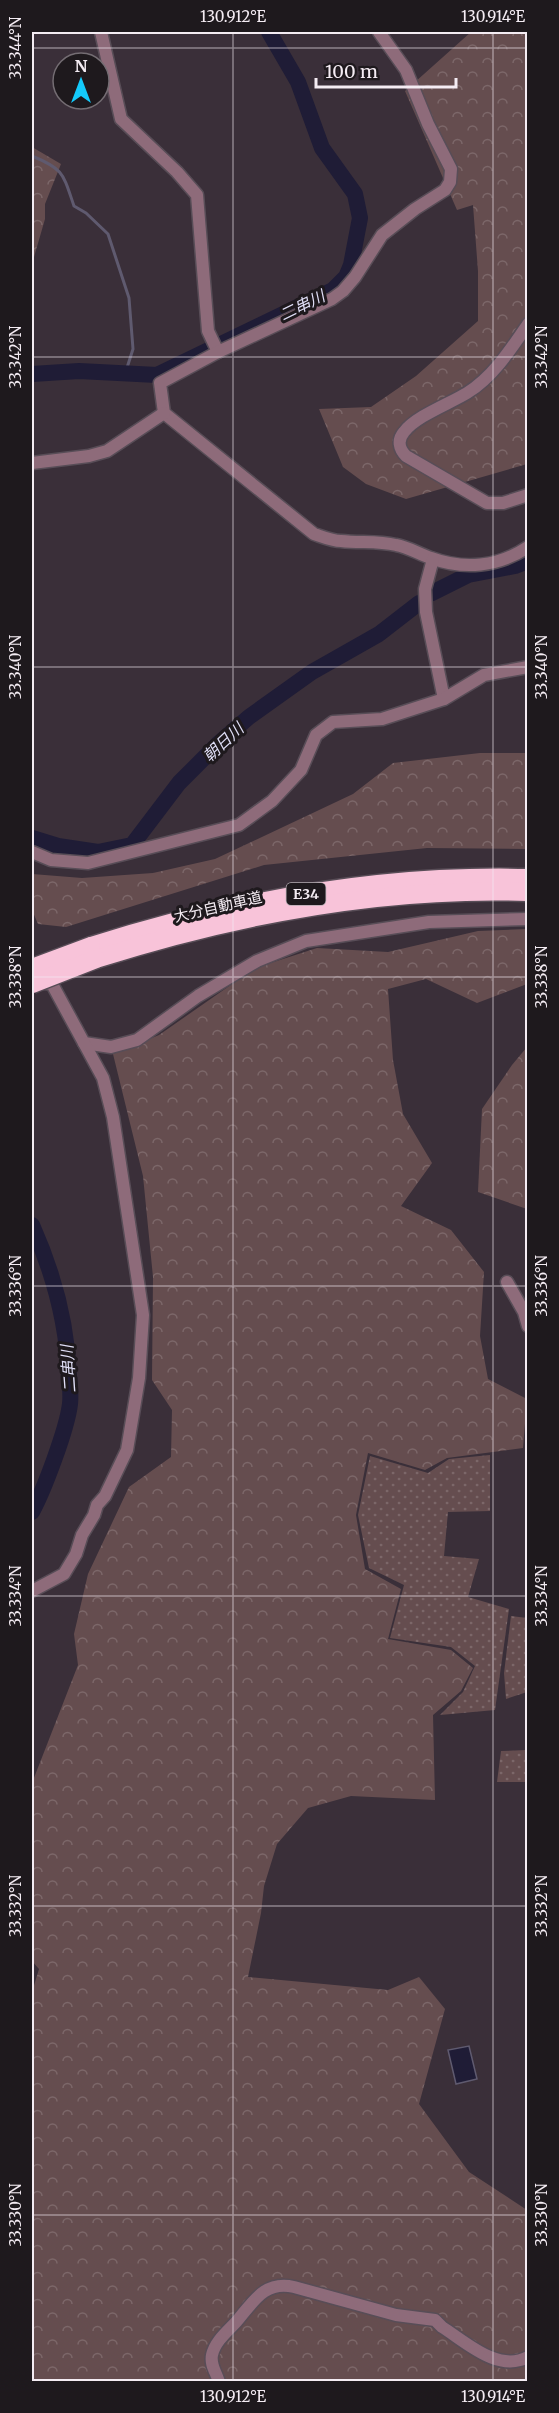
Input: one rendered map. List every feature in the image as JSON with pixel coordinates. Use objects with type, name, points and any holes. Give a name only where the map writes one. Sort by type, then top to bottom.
[{"type":"highway","name":"大分自動車道","points":[[32,984],[146,928],[216,910],[289,896],[358,887],[450,879],[528,878]]},
{"type":"highway","name":"大分自動車道","points":[[32,968],[219,924],[291,910],[360,900],[453,893],[528,892]]},
{"type":"street","points":[[101,32],[123,123],[177,172],[197,195],[208,331],[218,352]]},
{"type":"street","points":[[379,32],[406,70],[428,124],[451,170],[450,182],[446,190],[415,209],[382,234],[355,277],[338,295],[160,382],[164,413],[314,534],[339,541],[398,545],[433,559],[457,565],[483,565],[505,561],[528,547]]},
{"type":"street","points":[[528,324],[504,357],[482,381],[469,392],[407,428],[400,437],[399,446],[406,456],[487,502],[503,503],[528,495]]},
{"type":"street","points":[[32,463],[89,456],[107,451],[164,413]]},
{"type":"street","points":[[433,559],[425,589],[426,612],[444,699]]},
{"type":"street","points":[[32,852],[51,860],[88,863],[238,825],[272,801],[301,770],[316,735],[333,722],[382,719],[444,699],[484,675],[528,667]]},
{"type":"street","points":[[84,1043],[111,1047],[137,1040],[198,996],[256,961],[306,941],[429,922],[528,919]]},
{"type":"street","points":[[32,961],[46,983],[52,984],[103,1078],[113,1117],[143,1315],[139,1378],[127,1450],[105,1496],[97,1504],[94,1515],[82,1535],[76,1554],[64,1574],[32,1591]]},
{"type":"street","points":[[507,1282],[524,1312],[528,1326]]},
{"type":"street","points":[[219,2382],[212,2365],[212,2353],[217,2342],[255,2297],[278,2285],[294,2287],[396,2315],[435,2320],[442,2327],[496,2360],[507,2363],[519,2362],[528,2357]]},
{"type":"green space","points":[[471,32],[527,32],[527,464],[406,499],[366,484],[343,467],[319,409],[371,407],[416,376],[478,321],[478,271],[473,205],[457,210],[405,91]]},
{"type":"green space","points":[[32,147],[61,164],[45,204],[45,219],[32,264]]},
{"type":"green space","points":[[480,753],[527,753],[527,849],[427,848],[264,865],[66,927],[38,924],[32,910],[32,874],[82,878],[153,873],[215,859],[353,794],[393,763]]},
{"type":"green space","points":[[527,929],[527,984],[477,1003],[426,979],[388,989],[393,1060],[403,1114],[432,1163],[401,1206],[451,1230],[484,1272],[480,1336],[488,1379],[527,1399],[523,1448],[447,1458],[425,1470],[368,1453],[356,1515],[365,1569],[401,1589],[388,1639],[451,1650],[473,1668],[461,1691],[433,1715],[435,1800],[351,1796],[308,1808],[277,1844],[264,1886],[248,1977],[388,1990],[419,1977],[445,2009],[419,2104],[469,2172],[527,2210],[527,2381],[32,2381],[32,1992],[39,1969],[32,1961],[32,1783],[78,1665],[74,1634],[88,1574],[129,1487],[171,1457],[172,1410],[152,1380],[153,1277],[143,1176],[113,1054],[159,1035],[255,968],[317,948],[388,952],[478,931]]},
{"type":"green space","points":[[527,1047],[527,1209],[478,1192],[482,1109]]},
{"type":"green space","points":[[490,1455],[490,1511],[448,1512],[444,1556],[479,1559],[468,1597],[509,1609],[495,1710],[440,1715],[463,1692],[475,1666],[451,1647],[390,1638],[404,1585],[369,1568],[358,1515],[370,1456],[428,1473],[449,1459]]},
{"type":"green space","points":[[511,1616],[527,1618],[527,1692],[506,1699],[504,1673]]},
{"type":"green space","points":[[527,1750],[527,1782],[497,1782],[501,1751]]},
{"type":"shaded area","points":[[469,2046],[477,2079],[456,2084],[448,2050]]},
{"type":"waterway","name":"二串川","points":[[32,374],[79,371],[157,375],[333,290],[346,277],[351,265],[360,218],[355,194],[322,148],[298,82],[269,32]]},
{"type":"waterway","points":[[32,156],[51,165],[61,174],[74,206],[86,213],[108,234],[129,298],[133,349],[125,374]]},
{"type":"waterway","name":"朝日川","points":[[432,593],[468,575],[515,566],[528,561]]},
{"type":"waterway","name":"朝日川","points":[[32,838],[58,846],[98,852],[132,845],[179,783],[249,717],[312,672],[379,634],[419,603]]},
{"type":"waterway","name":"二串川","points":[[32,1225],[53,1280],[62,1317],[68,1356],[70,1397],[68,1415],[60,1443],[49,1475],[32,1512]]}]
